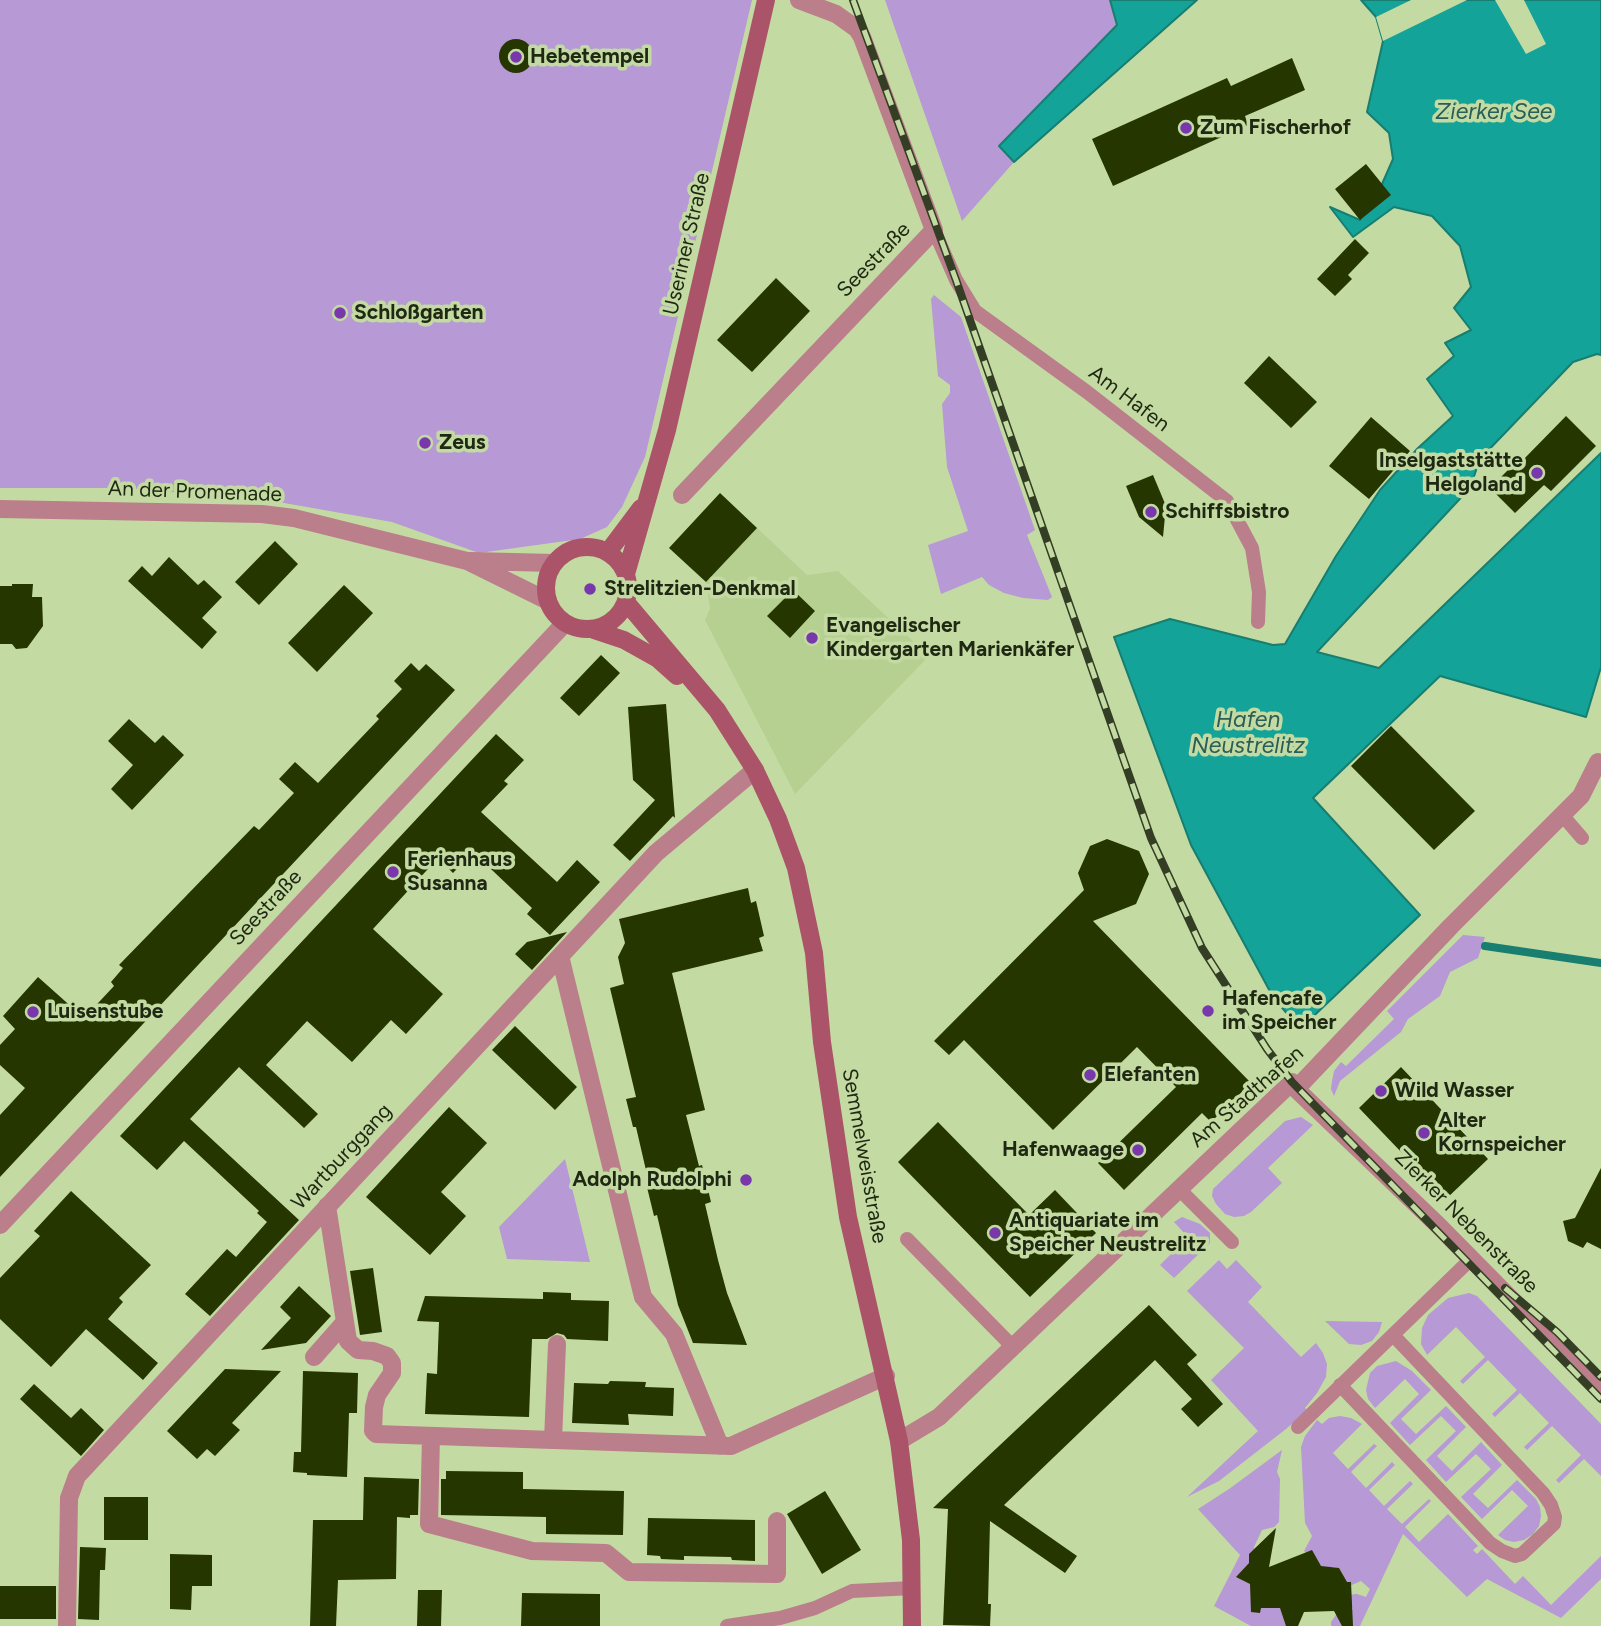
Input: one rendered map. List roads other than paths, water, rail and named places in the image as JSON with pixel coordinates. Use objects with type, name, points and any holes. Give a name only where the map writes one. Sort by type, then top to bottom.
[{"type":"main road","name":"Useriner Straße","points":[[626,574],[667,430],[766,0]]},
{"type":"main road","name":"Useriner Straße","points":[[608,552],[649,497]]},
{"type":"main road","points":[[592,547],[608,552],[619,562],[626,574],[629,588],[626,602],[613,620],[594,629],[579,629],[565,623],[554,614],[548,601],[546,581],[554,563],[571,550],[592,547]]},
{"type":"main road","name":"Semmelweisstraße","points":[[626,602],[717,710],[755,770],[778,819],[796,868],[814,953],[822,1042],[848,1217],[899,1441],[911,1540],[912,1626]]},
{"type":"main road","name":"Semmelweisstraße","points":[[594,629],[624,640],[658,659],[717,710]]},
{"type":"street","name":"Seestraße","points":[[682,495],[934,230],[862,37],[857,29],[836,14],[799,0]]},
{"type":"street","name":"An der Promenade","points":[[0,509],[262,514],[294,519],[467,561],[554,563]]},
{"type":"street","name":"An der Promenade","points":[[467,561],[548,601]]},
{"type":"street","name":"Seestraße","points":[[0,1225],[565,623]]},
{"type":"street","name":"Am Stadthafen","points":[[899,1441],[939,1417],[1292,1082],[1296,1088],[1451,926],[1563,816],[1581,796],[1598,762]]},
{"type":"street","name":"Wartburggang","points":[[67,1626],[69,1498],[77,1476],[656,853],[755,770]]},
{"type":"street","points":[[560,956],[643,1297],[674,1334],[720,1446]]},
{"type":"street","name":"Zierker Nebenstraße","points":[[1296,1088],[1601,1391]]},
{"type":"street","points":[[327,1206],[348,1341],[358,1350],[387,1356],[393,1363],[392,1373],[377,1395],[374,1433],[731,1446],[886,1376]]},
{"type":"street","points":[[314,1357],[344,1323]]},
{"type":"street","points":[[553,1440],[557,1344]]},
{"type":"street","points":[[431,1436],[429,1524],[532,1551],[606,1553],[629,1572],[777,1574],[777,1521]]},
{"type":"lane","name":"Am Hafen","points":[[934,230],[956,280],[975,311],[1087,392],[1227,501],[1252,548],[1259,592],[1258,622]]},
{"type":"lane","points":[[1563,816],[1582,838]]},
{"type":"lane","points":[[1180,1189],[1232,1242]]},
{"type":"lane","points":[[907,1239],[1013,1347]]},
{"type":"lane","points":[[1298,1427],[1471,1259]]},
{"type":"lane","points":[[1340,1385],[1490,1543],[1515,1556],[1522,1554],[1546,1532],[1554,1524],[1555,1517],[1543,1493],[1393,1335]]},
{"type":"lane","points":[[727,1626],[780,1618],[815,1608],[852,1591],[913,1588]]},
{"type":"water","points":[[1110,0],[1197,0],[1014,162],[999,146],[1117,25]]},
{"type":"water","points":[[1361,0],[1601,0],[1601,355],[1573,362],[1480,459],[1470,488],[1317,652],[1379,668],[1601,453],[1601,667],[1586,717],[1440,676],[1313,798],[1420,915],[1300,1029],[1273,997],[1191,845],[1114,637],[1170,619],[1273,645],[1285,644],[1336,556],[1380,490],[1418,448],[1453,416],[1427,379],[1454,356],[1445,343],[1471,330],[1454,308],[1471,287],[1460,246],[1432,216],[1394,207],[1353,237],[1330,207],[1360,220],[1382,184],[1393,159],[1389,133],[1367,112],[1383,41],[1376,17]]},
{"type":"waterway","points":[[1485,946],[1601,963]]},
{"type":"railway","points":[[853,0],[956,280],[1151,838],[1202,948],[1267,1049],[1292,1082],[1601,1399]]},
{"type":"railway","points":[[1505,1288],[1557,1332],[1601,1377]]},
{"type":"place","name":"Hebetempel","points":[[516,57]]},
{"type":"place","name":"Zum Fischerhof","points":[[1186,128]]},
{"type":"place","name":"Schloßgarten","points":[[340,313]]},
{"type":"place","name":"Zeus","points":[[425,443]]},
{"type":"place","name":"Inselgaststätte Helgoland","points":[[1537,473]]},
{"type":"place","name":"Schiffsbistro","points":[[1151,512]]},
{"type":"place","name":"Strelitzien-Denkmal","points":[[590,589]]},
{"type":"place","name":"Evangelischer Kindergarten Marienkäfer","points":[[812,638]]},
{"type":"place","name":"Ferienhaus Susanna","points":[[393,872]]},
{"type":"place","name":"Hafencafe im Speicher","points":[[1208,1011]]},
{"type":"place","name":"Luisenstube","points":[[33,1012]]},
{"type":"place","name":"Elefanten","points":[[1090,1075]]},
{"type":"place","name":"Wild Wasser","points":[[1381,1091]]},
{"type":"place","name":"Alter Kornspeicher","points":[[1424,1133]]},
{"type":"place","name":"Hafenwaage","points":[[1138,1150]]},
{"type":"place","name":"Adolph Rudolphi","points":[[746,1180]]},
{"type":"place","name":"Antiquariate im Speicher Neustrelitz","points":[[995,1233]]},
{"type":"water label","name":"Zierker See","points":[[1494,112]]},
{"type":"water label","name":"Hafen Neustrelitz","points":[[1248,733]]}]
